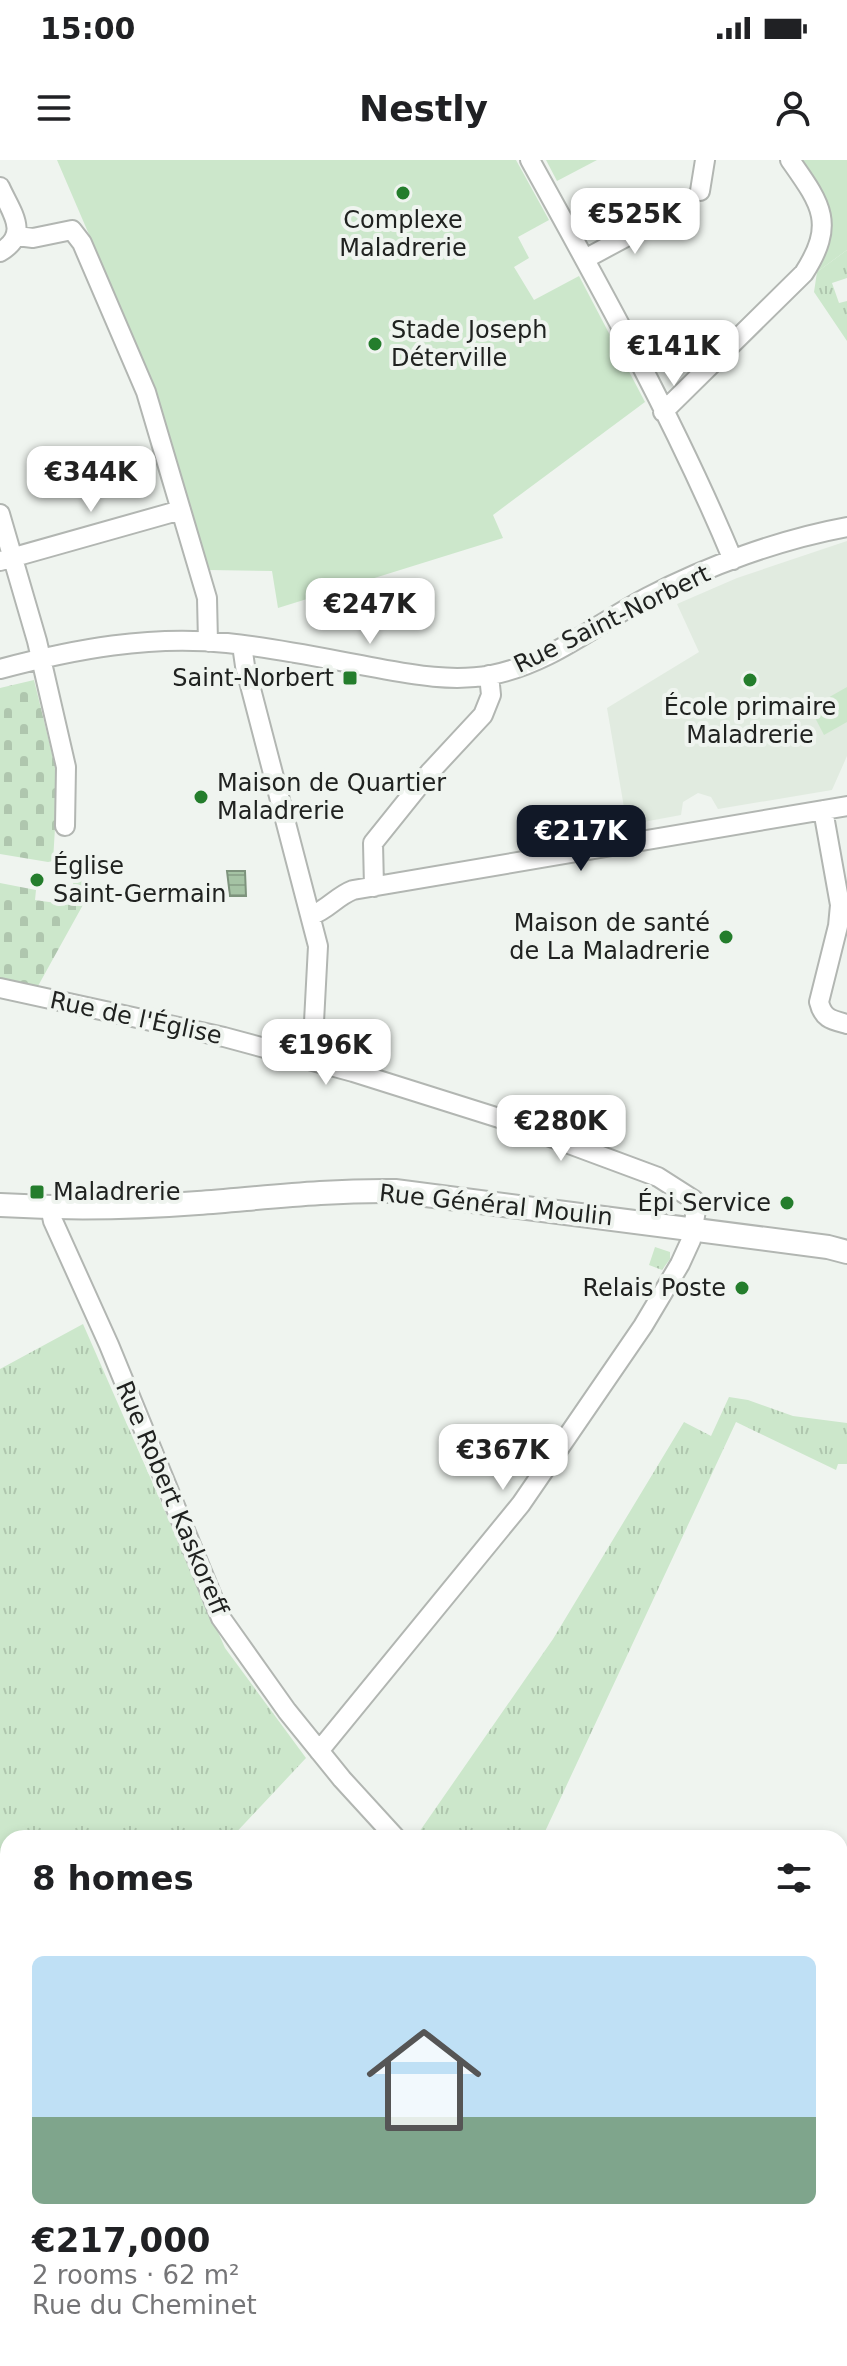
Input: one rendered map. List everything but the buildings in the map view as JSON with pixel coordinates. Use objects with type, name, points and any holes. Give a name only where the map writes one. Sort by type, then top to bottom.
[{"type":"main road","name":"Rue Général Moulin","points":[[0,1205],[96,1208],[354,1190],[395,1191],[693,1228],[847,1252]]},
{"type":"street","points":[[530,160],[585,259],[663,412],[733,560]]},
{"type":"street","points":[[700,191],[705,160]]},
{"type":"street","points":[[663,412],[804,273],[812,261],[821,235],[820,210],[817,198],[790,160]]},
{"type":"street","points":[[0,187],[18,227],[17,236],[8,248],[0,252]]},
{"type":"street","points":[[585,259],[624,238],[629,211]]},
{"type":"street","points":[[17,236],[33,238],[66,229],[78,234],[146,392],[207,598],[208,642]]},
{"type":"street","points":[[6,560],[181,510]]},
{"type":"street","points":[[0,514],[6,560],[41,659],[66,767],[65,826]]},
{"type":"street","name":"Rue Saint-Norbert","points":[[0,669],[127,643],[208,642],[422,676],[489,675],[537,661],[649,597],[733,560],[847,527]]},
{"type":"street","points":[[242,645],[312,915],[318,965],[312,1060]]},
{"type":"street","points":[[374,887],[373,843],[430,772],[483,715],[491,695],[489,675]]},
{"type":"street","points":[[312,915],[341,895],[374,887],[847,806]]},
{"type":"street","points":[[823,810],[840,905],[838,926],[819,1002],[828,1019],[847,1024]]},
{"type":"street","name":"Rue de l'Église","points":[[1,991],[224,1037],[312,1060],[499,1118],[658,1177],[694,1200],[693,1228]]},
{"type":"street","name":"Rue Robert Kaskoreff","points":[[50,1207],[53,1221],[109,1345],[221,1618],[287,1711],[389,1830]]},
{"type":"street","points":[[319,1751],[521,1504],[643,1326],[680,1264],[693,1228]]},
{"type":"shaded area","name":"École primaire Maladrerie","points":[[847,541],[847,756],[832,790],[718,809],[711,797],[698,793],[683,802],[681,815],[627,825],[607,708],[699,652],[677,604],[737,578]]},
{"type":"shaded area","points":[[227,871],[245,871],[246,896],[230,896]]},
{"type":"green space","name":"Stade Joseph Déterville","points":[[57,160],[516,160],[549,220],[518,237],[529,258],[514,267],[534,300],[579,276],[645,402],[493,515],[503,538],[278,608],[272,571],[209,570],[155,388]]},
{"type":"green space","points":[[546,160],[597,160],[557,181]]},
{"type":"green space","points":[[803,160],[847,160],[847,250],[817,272],[830,240],[830,214],[821,188]]},
{"type":"green space","points":[[847,250],[847,278],[832,283],[839,303],[847,301],[847,341],[814,292],[817,272]]},
{"type":"green space","points":[[34,680],[58,778],[53,861],[48,862],[0,854],[0,688]]},
{"type":"green space","points":[[847,687],[847,722],[824,735],[810,708]]},
{"type":"green space","points":[[74,878],[83,880],[81,892],[89,894],[38,986],[0,978],[0,883],[36,890],[35,900],[77,906],[80,893],[72,891]]},
{"type":"green space","points":[[655,1247],[670,1252],[670,1259],[662,1270],[649,1265]]},
{"type":"green space","points":[[83,1324],[225,1648],[306,1758],[238,1830],[0,1830],[0,1369]]},
{"type":"green space","points":[[729,1397],[748,1400],[793,1416],[847,1423],[847,1464],[838,1464],[836,1470],[736,1422],[546,1830],[421,1830],[553,1639],[684,1422],[711,1436]]},
{"type":"place","name":"Complexe Maladrerie","points":[[403,193]]},
{"type":"place","name":"Stade Joseph Déterville","points":[[375,344]]},
{"type":"place","name":"Saint-Norbert","points":[[350,678]]},
{"type":"place","name":"École primaire Maladrerie","points":[[750,680]]},
{"type":"place","name":"Maison de Quartier Maladrerie","points":[[201,797]]},
{"type":"place","name":"Église Saint-Germain","points":[[37,880]]},
{"type":"place","name":"Maison de santé de La Maladrerie","points":[[726,937]]},
{"type":"place","name":"Maladrerie","points":[[37,1192]]},
{"type":"place","name":"Épi Service","points":[[787,1203]]},
{"type":"place","name":"Relais Poste","points":[[742,1288]]}]
